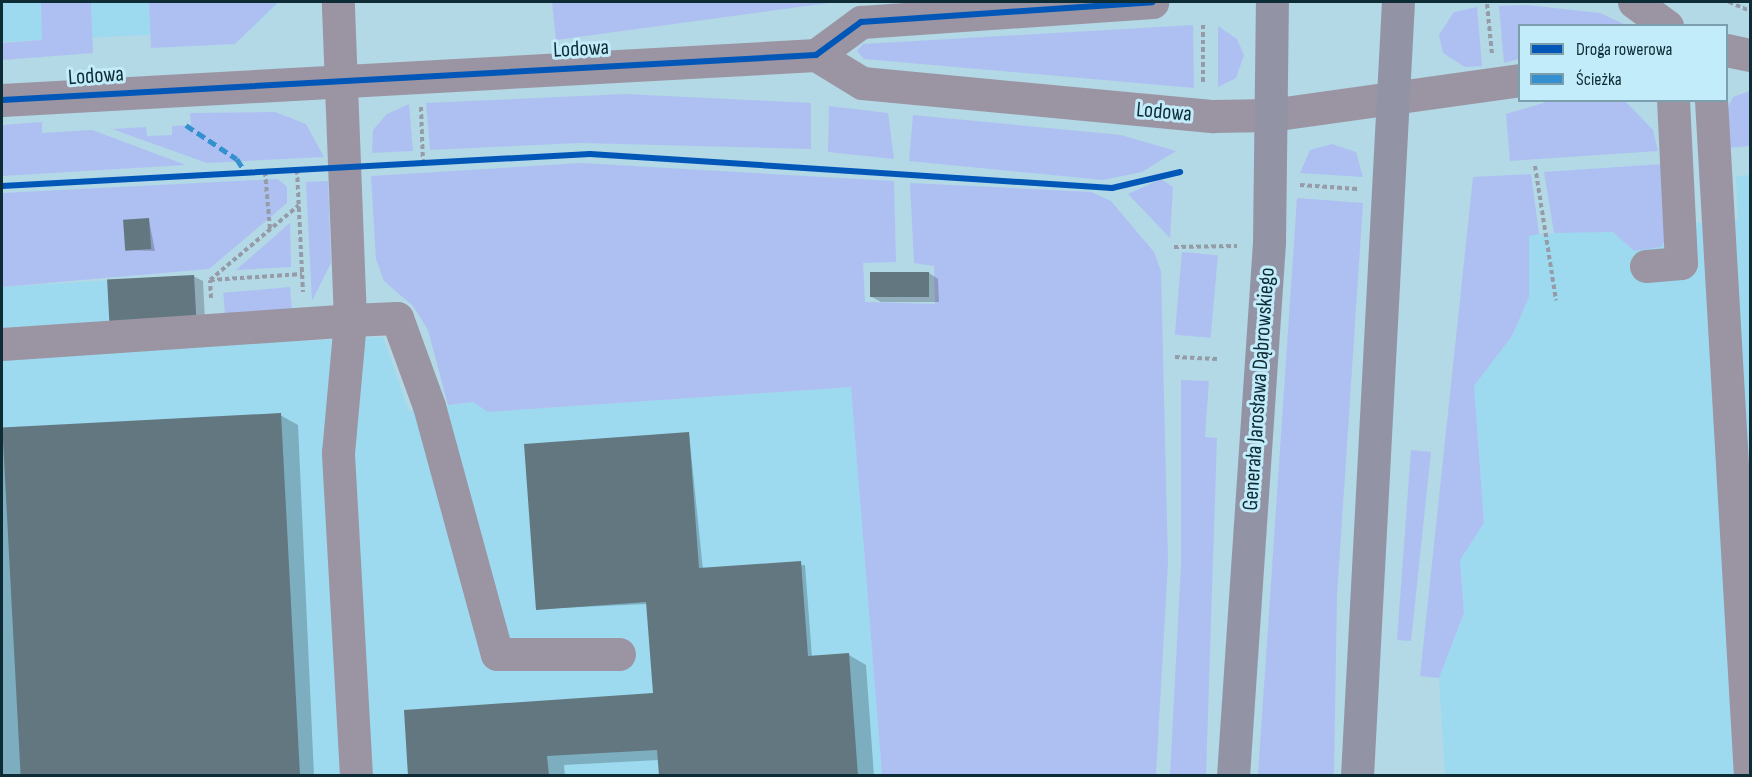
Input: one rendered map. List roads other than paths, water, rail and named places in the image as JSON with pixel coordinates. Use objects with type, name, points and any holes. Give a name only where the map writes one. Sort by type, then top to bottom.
[{"type":"main road","name":"Generała Jarosława Dąbrowskiego","points":[[1233,776],[1269,242],[1272,2]]},
{"type":"main road","points":[[1357,776],[1398,2]]},
{"type":"street","points":[[338,2],[350,320],[338,453],[356,776]]},
{"type":"street","points":[[816,55],[861,22],[1152,2]]},
{"type":"street","points":[[1634,2],[1664,24]]},
{"type":"street","points":[[1728,50],[1750,55]]},
{"type":"street","name":"Lodowa","points":[[2,100],[816,55],[862,83],[1203,116],[1272,115],[1394,97],[1506,73]]},
{"type":"street","points":[[1673,102],[1681,263]]},
{"type":"street","points":[[1711,102],[1750,776]]},
{"type":"street","points":[[1646,266],[1722,262]]},
{"type":"street","points":[[2,344],[213,332],[397,318],[429,406],[497,654],[619,654]]}]
